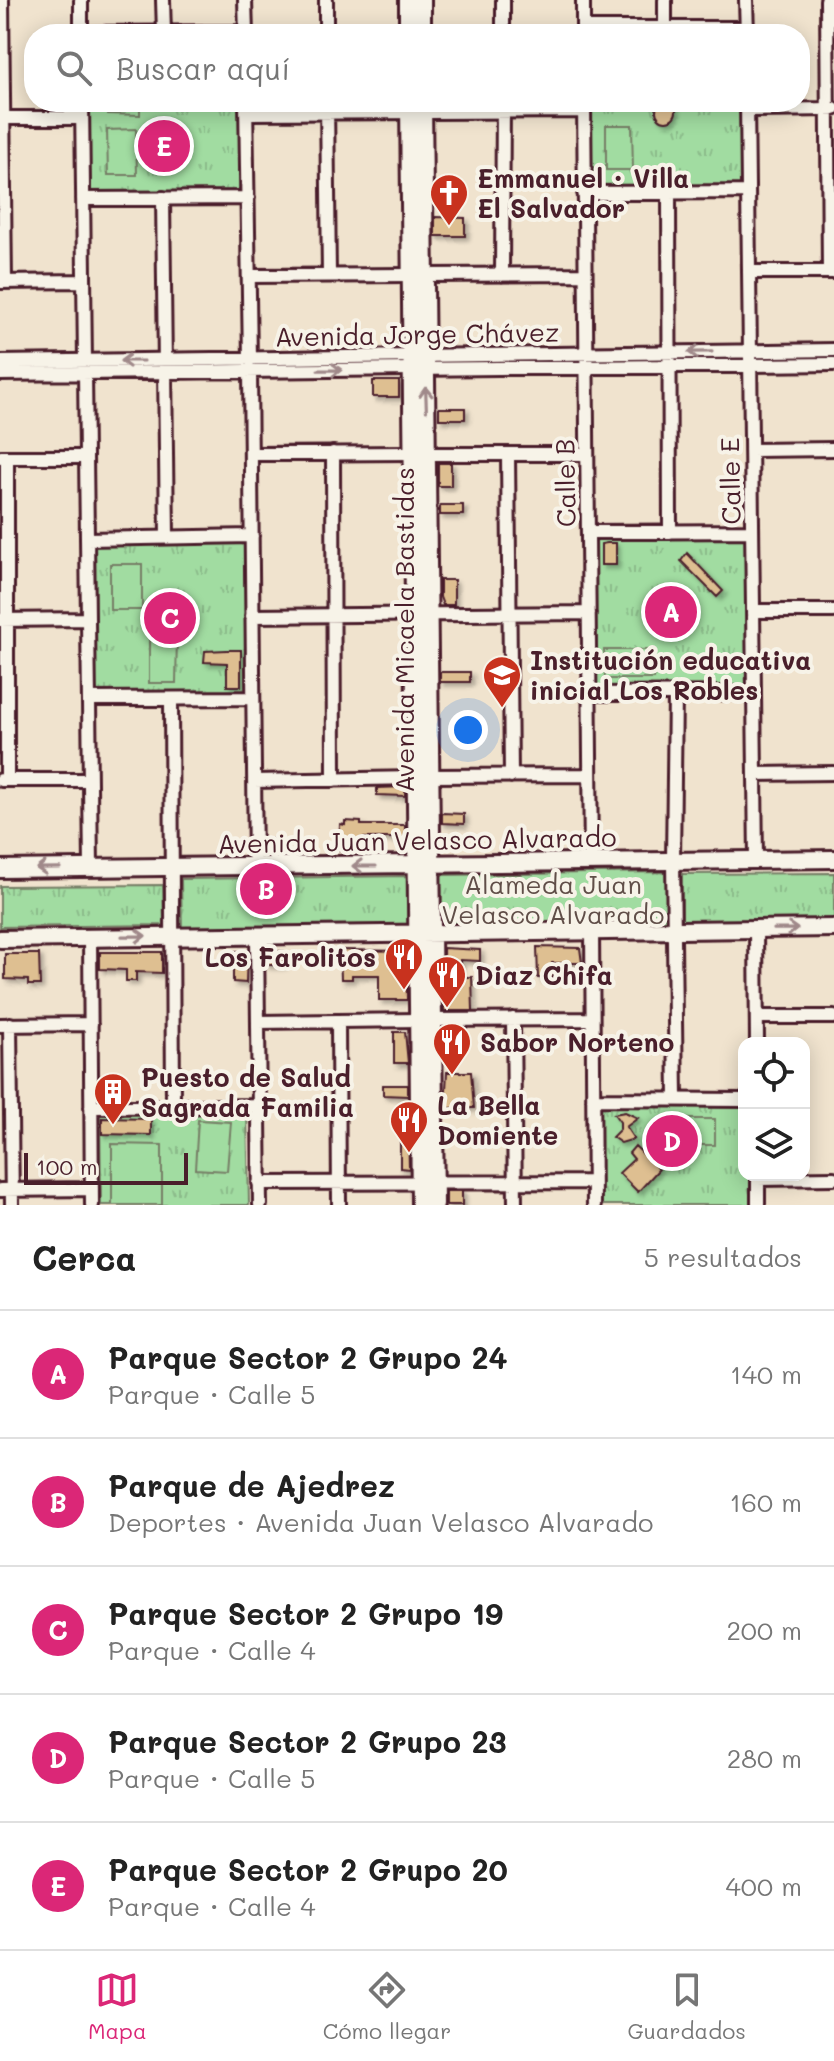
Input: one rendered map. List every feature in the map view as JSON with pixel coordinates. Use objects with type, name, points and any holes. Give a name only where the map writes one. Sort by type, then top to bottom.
[{"type":"main road","points":[[408,0],[408,24]]},
{"type":"main road","points":[[422,0],[422,24]]},
{"type":"main road","name":"Avenida Micaela Bastidas","points":[[416,112],[427,1182],[420,1205]]},
{"type":"main road","name":"Avenida Juan Velasco Alvarado","points":[[0,869],[834,859]]},
{"type":"main road","points":[[0,939],[834,928]]},
{"type":"main road","name":"Avenida Micaela Bastidas","points":[[427,1182],[435,1205]]},
{"type":"street","points":[[2,0],[2,282],[84,281]]},
{"type":"street","points":[[81,0],[81,24]]},
{"type":"street","points":[[163,0],[164,24]]},
{"type":"street","points":[[245,0],[246,24]]},
{"type":"street","points":[[326,0],[326,24]]},
{"type":"street","points":[[503,0],[503,24]]},
{"type":"street","points":[[583,0],[583,24]]},
{"type":"street","points":[[665,0],[665,24]]},
{"type":"street","points":[[746,0],[747,24]]},
{"type":"street","points":[[749,272],[832,272],[827,0]]},
{"type":"street","points":[[810,108],[831,109]]},
{"type":"street","points":[[82,112],[91,867]]},
{"type":"street","points":[[246,112],[255,867]]},
{"type":"street","points":[[327,112],[329,275]]},
{"type":"street","points":[[502,275],[503,112]]},
{"type":"street","name":"Calle B","points":[[584,112],[591,863]]},
{"type":"street","name":"Calle E","points":[[748,112],[756,860]]},
{"type":"street","points":[[2,118],[82,118]]},
{"type":"street","points":[[584,193],[748,192]]},
{"type":"street","points":[[669,193],[672,366],[670,532]]},
{"type":"street","points":[[163,198],[167,537]]},
{"type":"street","points":[[83,199],[248,198]]},
{"type":"street","points":[[249,276],[585,274]]},
{"type":"street","name":"Avenida Jorge Chávez","points":[[0,374],[85,367],[418,363],[586,353],[834,350]]},
{"type":"street","name":"Avenida Jorge Chávez","points":[[0,362],[85,367]]},
{"type":"street","name":"Avenida Jorge Chávez","points":[[418,363],[586,367],[834,364]]},
{"type":"street","points":[[751,450],[834,449]]},
{"type":"street","points":[[333,453],[334,780]]},
{"type":"street","points":[[251,454],[587,454]]},
{"type":"street","points":[[508,454],[511,776]]},
{"type":"street","points":[[86,457],[4,457],[4,780],[90,780]]},
{"type":"street","points":[[588,532],[752,531]]},
{"type":"street","points":[[87,539],[252,536]]},
{"type":"street","points":[[753,611],[834,611]]},
{"type":"street","points":[[252,616],[589,613]]},
{"type":"street","points":[[4,620],[88,619]]},
{"type":"street","points":[[590,694],[754,693]]},
{"type":"street","points":[[675,694],[673,861],[676,1099]]},
{"type":"street","points":[[89,699],[253,698]]},
{"type":"street","points":[[171,699],[173,1106]]},
{"type":"street","points":[[755,774],[834,773]]},
{"type":"street","points":[[254,781],[590,775]]},
{"type":"street","points":[[756,929],[757,1037]]},
{"type":"street","points":[[592,931],[594,1205]]},
{"type":"street","points":[[257,935],[260,1205]]},
{"type":"street","points":[[90,937],[92,1205]]},
{"type":"street","points":[[757,1017],[834,1017]]},
{"type":"street","points":[[513,1019],[515,1205]]},
{"type":"street","points":[[258,1022],[592,1019]]},
{"type":"street","points":[[338,1021],[339,1205]]},
{"type":"street","points":[[12,1205],[6,1189],[5,1024],[91,1024]]},
{"type":"street","points":[[593,1099],[738,1100]]},
{"type":"street","points":[[91,1107],[259,1106]]},
{"type":"street","points":[[810,1178],[834,1178]]},
{"type":"street","points":[[758,1181],[758,1205]]},
{"type":"street","points":[[259,1183],[593,1182]]},
{"type":"street","points":[[6,1189],[92,1189]]},
{"type":"green space","points":[[88,112],[239,112],[239,190],[91,193]]},
{"type":"green space","points":[[108,112],[140,112],[140,115]]},
{"type":"green space","points":[[591,112],[743,112],[744,185],[592,186]]},
{"type":"green space","points":[[606,125],[632,125],[633,170],[606,170]]},
{"type":"green space","points":[[136,129],[137,175],[108,175],[107,130]]},
{"type":"green space","points":[[748,536],[747,687],[596,689],[595,538]]},
{"type":"green space","points":[[244,542],[246,692],[96,691],[95,545]]},
{"type":"green space","points":[[110,564],[142,564],[142,610],[110,610]]},
{"type":"green space","points":[[149,635],[177,636],[176,683],[149,683]]},
{"type":"green space","points":[[604,650],[654,650],[654,679],[605,679]]},
{"type":"green space","name":"Alameda Juan Velasco Alvarado","points":[[666,872],[666,924],[440,927],[440,875]]},
{"type":"green space","name":"Alameda Juan Velasco Alvarado","points":[[834,873],[834,922],[682,923],[682,874]]},
{"type":"green space","name":"Alameda Juan Velasco Alvarado","points":[[408,876],[409,926],[182,929],[181,879]]},
{"type":"green space","points":[[251,881],[282,881],[281,907],[262,908],[251,896]]},
{"type":"green space","points":[[163,885],[164,925],[0,927],[0,886]]},
{"type":"green space","points":[[738,1106],[738,1181],[752,1181],[752,1205],[600,1205],[600,1107]]},
{"type":"green space","points":[[247,1112],[249,1205],[101,1205],[100,1113]]},
{"type":"green space","points":[[667,1119],[715,1119],[715,1145],[668,1145]]},
{"type":"green space","points":[[198,1120],[231,1122],[227,1171],[195,1169]]},
{"type":"green space","points":[[112,1144],[162,1145],[162,1205],[112,1205]]},
{"type":"building","points":[[656,112],[676,112],[673,118],[666,121]]},
{"type":"building","name":"Emmanuel · Villa El Salvador","points":[[435,217],[465,218],[465,236],[435,236]]},
{"type":"building","points":[[373,381],[399,381],[399,397],[373,397]]},
{"type":"building","points":[[439,408],[465,408],[465,419],[439,419]]},
{"type":"building","points":[[438,463],[451,463],[451,486],[438,486]]},
{"type":"building","points":[[440,505],[463,505],[463,515],[440,515]]},
{"type":"building","points":[[616,543],[616,565],[601,565],[601,544]]},
{"type":"building","points":[[687,553],[723,591],[717,597],[681,561]]},
{"type":"building","points":[[440,580],[454,580],[454,605],[443,605]]},
{"type":"building","points":[[241,650],[241,686],[227,686],[227,663],[204,662],[205,651]]},
{"type":"building","points":[[440,672],[470,672],[470,682],[440,682]]},
{"type":"building","points":[[405,787],[405,796],[377,795],[377,788]]},
{"type":"building","points":[[442,813],[464,814],[464,824],[442,823]]},
{"type":"building","points":[[345,821],[361,822],[361,825],[405,825],[405,838],[361,838],[361,850],[339,850],[340,824],[345,825]]},
{"type":"building","points":[[264,839],[279,839],[279,853],[264,853]]},
{"type":"building","points":[[537,947],[580,948],[582,963],[552,963],[553,978],[538,978]]},
{"type":"building","points":[[443,948],[480,950],[480,961],[460,960],[460,977],[472,977],[473,1011],[444,1011]]},
{"type":"building","points":[[340,950],[406,951],[407,1000],[379,1000],[379,975],[352,975],[352,979],[341,979]]},
{"type":"building","points":[[233,951],[247,951],[246,983],[233,982]]},
{"type":"building","points":[[283,951],[283,965],[266,965],[266,952]]},
{"type":"building","points":[[100,952],[162,952],[162,973],[136,972],[136,981],[126,981],[126,970],[100,969]]},
{"type":"building","points":[[5,954],[39,954],[40,985],[28,985],[28,980],[5,979]]},
{"type":"building","points":[[394,1032],[405,1032],[408,1063],[394,1063]]},
{"type":"building","points":[[447,1072],[471,1072],[474,1108],[445,1108]]},
{"type":"building","points":[[383,1085],[408,1085],[408,1096],[383,1095]]},
{"type":"building","points":[[625,1112],[638,1118],[626,1127],[634,1139],[621,1143],[612,1137],[620,1129],[620,1122],[614,1114]]},
{"type":"building","points":[[102,1118],[151,1119],[151,1135],[102,1134]]},
{"type":"building","points":[[400,1124],[408,1124],[409,1169],[400,1168]]},
{"type":"building","points":[[635,1146],[659,1169],[638,1192],[619,1173],[634,1159],[629,1153]]},
{"type":"building","points":[[446,1191],[462,1191],[462,1205],[446,1205]]},
{"type":"place","name":"Parque Sector 2 Grupo 20","points":[[164,146]]},
{"type":"place","name":"Emmanuel · Villa El Salvador","points":[[449,227]]},
{"type":"place","name":"Parque Sector 2 Grupo 24","points":[[671,612]]},
{"type":"place","name":"Parque Sector 2 Grupo 19","points":[[170,618]]},
{"type":"place","name":"Institución educativa inicial Los Robles","points":[[502,709]]},
{"type":"place","name":"Parque de Ajedrez","points":[[266,889]]},
{"type":"place","name":"Los Farolitos","points":[[404,991]]},
{"type":"place","name":"Diaz Chifa","points":[[447,1009]]},
{"type":"place","name":"Sabor Norteno","points":[[452,1076]]},
{"type":"place","name":"Puesto de Salud Sagrada Familia","points":[[113,1126]]},
{"type":"place","name":"Parque Sector 2 Grupo 23","points":[[672,1141]]},
{"type":"place","name":"La Bella Domiente","points":[[409,1154]]}]
